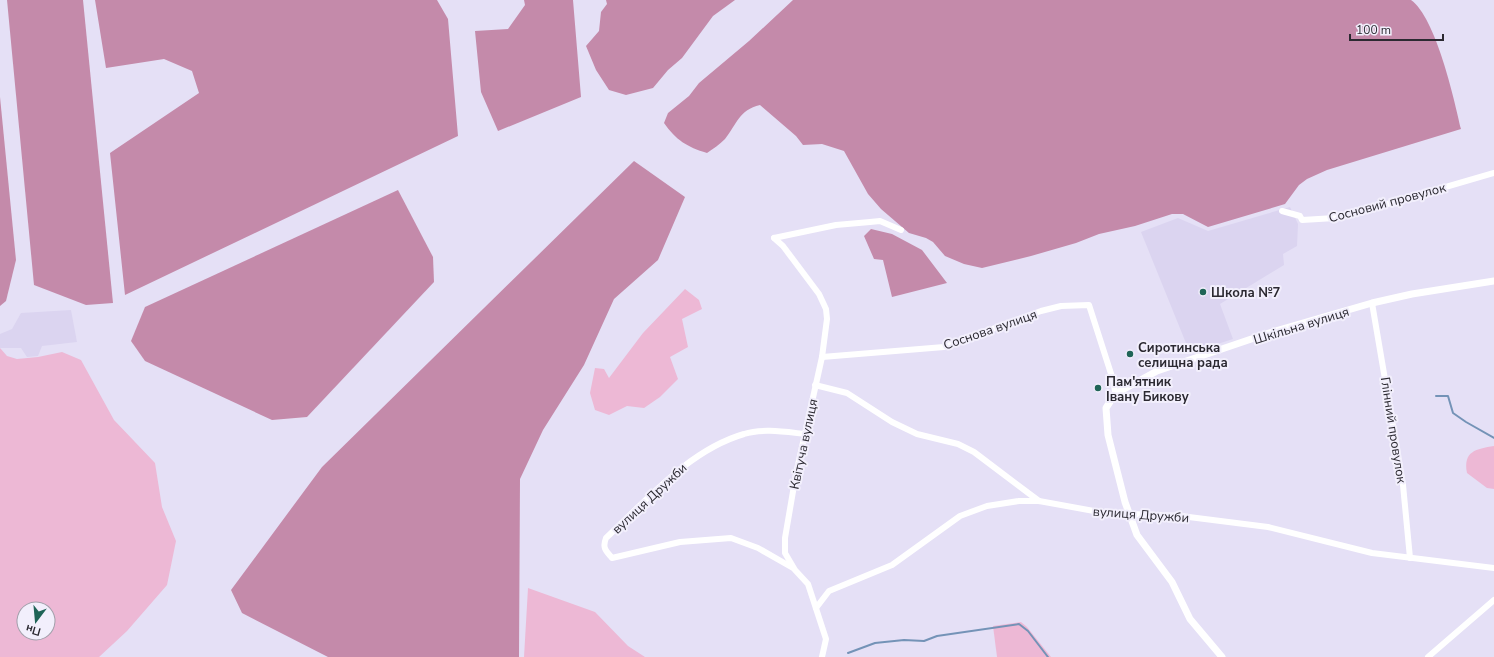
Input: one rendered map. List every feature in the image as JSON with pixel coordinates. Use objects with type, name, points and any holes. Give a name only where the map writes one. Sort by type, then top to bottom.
[{"type":"street","name":"Сосновий провулок","points":[[1282,211],[1300,216],[1302,220],[1335,218],[1494,173]]},
{"type":"street","name":"Квітуча вулиця","points":[[822,657],[826,639],[808,584],[794,568],[785,554],[785,538],[805,434],[822,357],[827,319],[823,301],[783,246],[774,238],[836,225],[880,221],[901,230]]},
{"type":"street","name":"Шкільна вулиця","points":[[1116,394],[1157,371],[1269,333],[1372,303],[1412,294],[1494,281]]},
{"type":"street","name":"Глінний провулок","points":[[1372,303],[1403,486],[1410,558]]},
{"type":"street","name":"Соснова вулиця","points":[[822,357],[944,347],[1041,311],[1077,304],[1089,305],[1116,394]]},
{"type":"street","points":[[816,385],[847,393],[892,422],[916,434],[963,447],[994,466],[1038,501]]},
{"type":"street","points":[[1116,394],[1106,408],[1108,435],[1124,502],[1137,534],[1172,582],[1188,616],[1222,657]]},
{"type":"street","name":"вулиця Дружби","points":[[794,568],[758,548],[731,538],[680,542],[612,558],[605,550],[603,544],[606,538],[689,461],[713,446],[745,433],[777,431],[805,434]]},
{"type":"street","name":"вулиця Дружби","points":[[816,608],[828,591],[892,565],[960,516],[987,506],[1019,501],[1038,501],[1105,513],[1181,516],[1268,527],[1372,553],[1494,568]]},
{"type":"street","points":[[1428,657],[1494,600]]},
{"type":"shaded area","points":[[7,0],[83,0],[113,303],[86,305],[34,285]]},
{"type":"shaded area","points":[[95,0],[437,0],[448,19],[458,136],[125,295],[110,153],[199,93],[192,71],[164,59],[106,68]]},
{"type":"shaded area","points":[[524,0],[573,0],[581,97],[498,131],[481,92],[475,31],[508,29],[525,5]]},
{"type":"shaded area","points":[[606,0],[735,0],[713,16],[682,58],[668,70],[653,88],[626,95],[609,90],[596,70],[586,46],[599,31],[601,12],[607,4]]},
{"type":"shaded area","points":[[793,0],[1411,0],[1420,9],[1436,41],[1449,79],[1461,129],[1327,170],[1307,179],[1299,185],[1285,204],[1208,227],[1183,214],[1172,214],[1135,226],[1099,234],[1076,243],[1031,256],[982,268],[964,264],[945,256],[933,242],[926,238],[909,233],[881,209],[868,194],[844,151],[822,144],[803,145],[796,136],[760,105],[747,110],[739,118],[725,139],[707,153],[682,142],[664,123],[668,113],[689,96],[699,83],[749,41]]},
{"type":"shaded area","points":[[0,97],[16,260],[6,301],[0,306]]},
{"type":"shaded area","points":[[634,161],[685,197],[658,260],[614,299],[584,365],[543,430],[520,479],[519,657],[328,657],[242,613],[231,590],[322,467]]},
{"type":"shaded area","points":[[398,190],[433,257],[434,282],[307,417],[272,420],[145,361],[131,341],[145,307]]},
{"type":"shaded area","name":"Школа №7","points":[[1290,207],[1298,224],[1297,246],[1283,254],[1284,265],[1220,304],[1233,339],[1190,353],[1141,232],[1178,218],[1208,231]]},
{"type":"shaded area","points":[[871,229],[892,234],[922,250],[947,283],[892,297],[883,260],[874,259],[864,236]]},
{"type":"shaded area","points":[[685,289],[699,300],[702,309],[682,319],[688,347],[670,357],[678,379],[660,397],[644,408],[627,406],[609,415],[595,410],[590,393],[595,368],[604,369],[609,378],[643,333]]},
{"type":"shaded area","points":[[71,310],[77,342],[42,346],[38,356],[27,357],[21,348],[0,348],[0,334],[12,329],[21,313]]},
{"type":"shaded area","points":[[0,348],[7,356],[17,359],[38,357],[62,352],[81,360],[114,420],[155,463],[162,507],[176,541],[167,585],[127,631],[99,657],[0,657]]},
{"type":"shaded area","points":[[1494,446],[1494,489],[1487,488],[1467,473],[1466,466],[1467,460],[1472,452],[1482,448]]},
{"type":"shaded area","points":[[528,588],[595,612],[628,646],[645,657],[524,657]]},
{"type":"shaded area","points":[[1021,622],[1027,627],[1051,657],[997,657],[993,626]]},
{"type":"waterway","points":[[1436,396],[1448,396],[1453,413],[1494,438]]},
{"type":"waterway","points":[[848,653],[875,643],[904,640],[924,641],[937,636],[1019,624],[1028,631],[1048,657]]},
{"type":"place","name":"Школа №7","points":[[1203,292]]},
{"type":"place","name":"Сиротинська селищна рада","points":[[1130,354]]},
{"type":"place","name":"Пам'ятник Івану Бикову","points":[[1098,388]]}]
